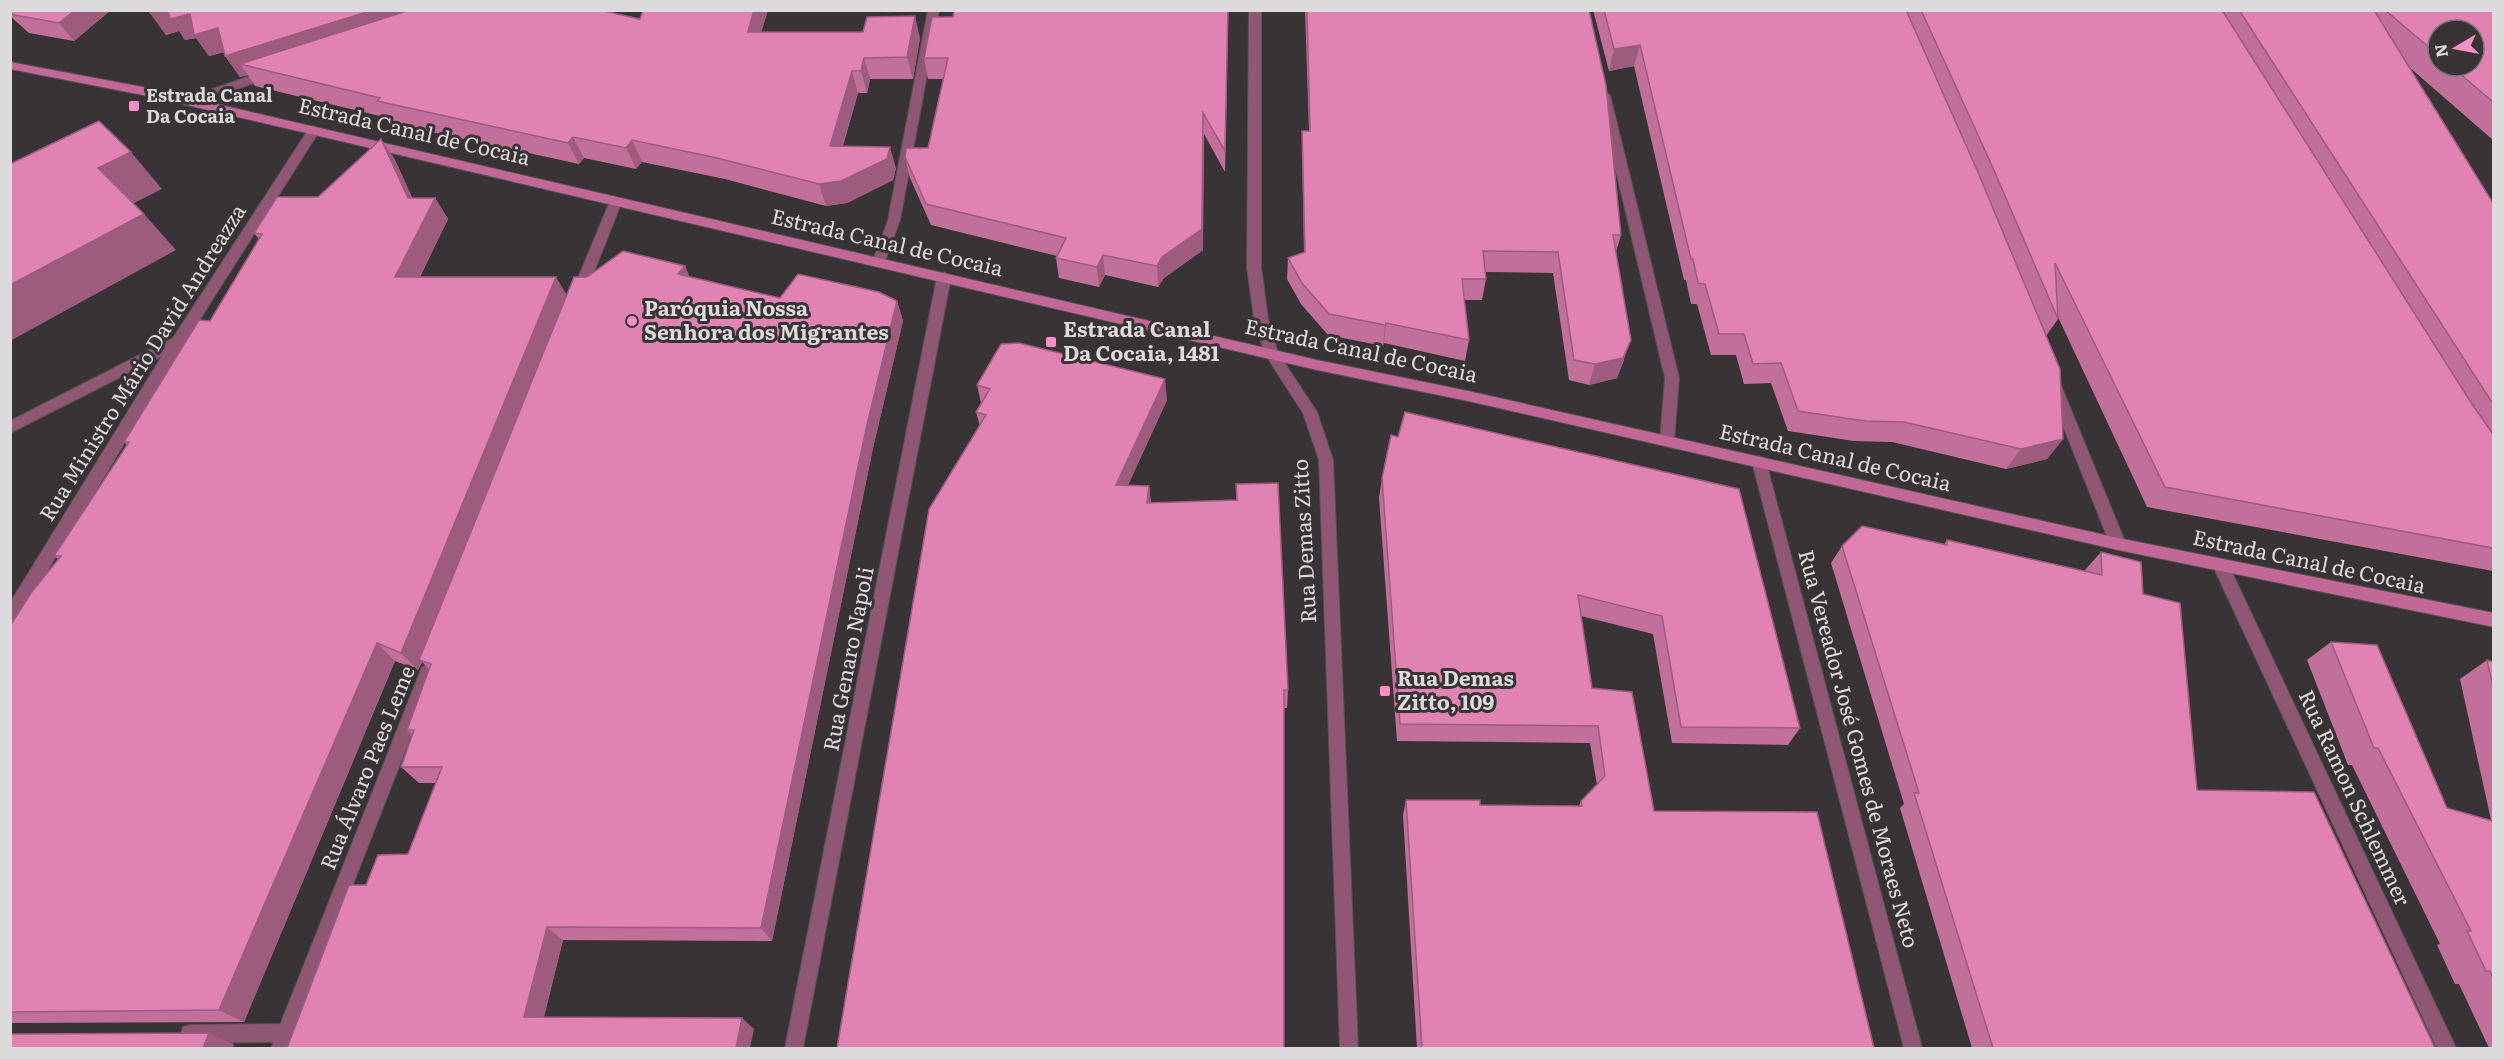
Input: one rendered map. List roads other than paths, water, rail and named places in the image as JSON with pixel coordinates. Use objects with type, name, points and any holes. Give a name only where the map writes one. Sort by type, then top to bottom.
[{"type":"main road","name":"Estrada Canal de Cocaia","points":[[10,65],[314,130],[1272,354],[2118,544],[2493,620]]},
{"type":"street","points":[[879,261],[894,220],[934,10]]},
{"type":"street","name":"Rua Demas Zitto","points":[[1255,10],[1254,267],[1261,318],[1272,354],[1310,412],[1326,460],[1349,1048]]},
{"type":"street","points":[[188,102],[278,70]]},
{"type":"street","points":[[1600,77],[1672,378],[1667,441]]},
{"type":"street","name":"Rua Ministro Mário David Andreazza","points":[[10,618],[178,342],[314,130]]},
{"type":"street","points":[[572,310],[616,201]]},
{"type":"street","name":"Rua Genaro Napoli","points":[[794,1048],[944,277]]},
{"type":"street","points":[[10,428],[178,342]]},
{"type":"street","points":[[2049,372],[2118,544]]},
{"type":"street","name":"Rua Vereador José Gomes de Moraes Neto","points":[[1759,462],[1913,1048]]},
{"type":"street","name":"Rua Ramon Schlemmer","points":[[2221,566],[2447,1048]]},
{"type":"street","name":"Rua Álvaro Paes Leme","points":[[283,1041],[433,661]]},
{"type":"street","points":[[166,1034],[283,1041]]},
{"type":"place","name":"Estrada Canal Da Cocaia","points":[[134,106]]},
{"type":"place","name":"Paróquia Nossa Senhora dos Migrantes","points":[[632,321]]},
{"type":"place","name":"Estrada Canal Da Cocaia, 1481","points":[[1051,342]]},
{"type":"place","name":"Rua Demas Zitto, 109","points":[[1385,691]]}]
